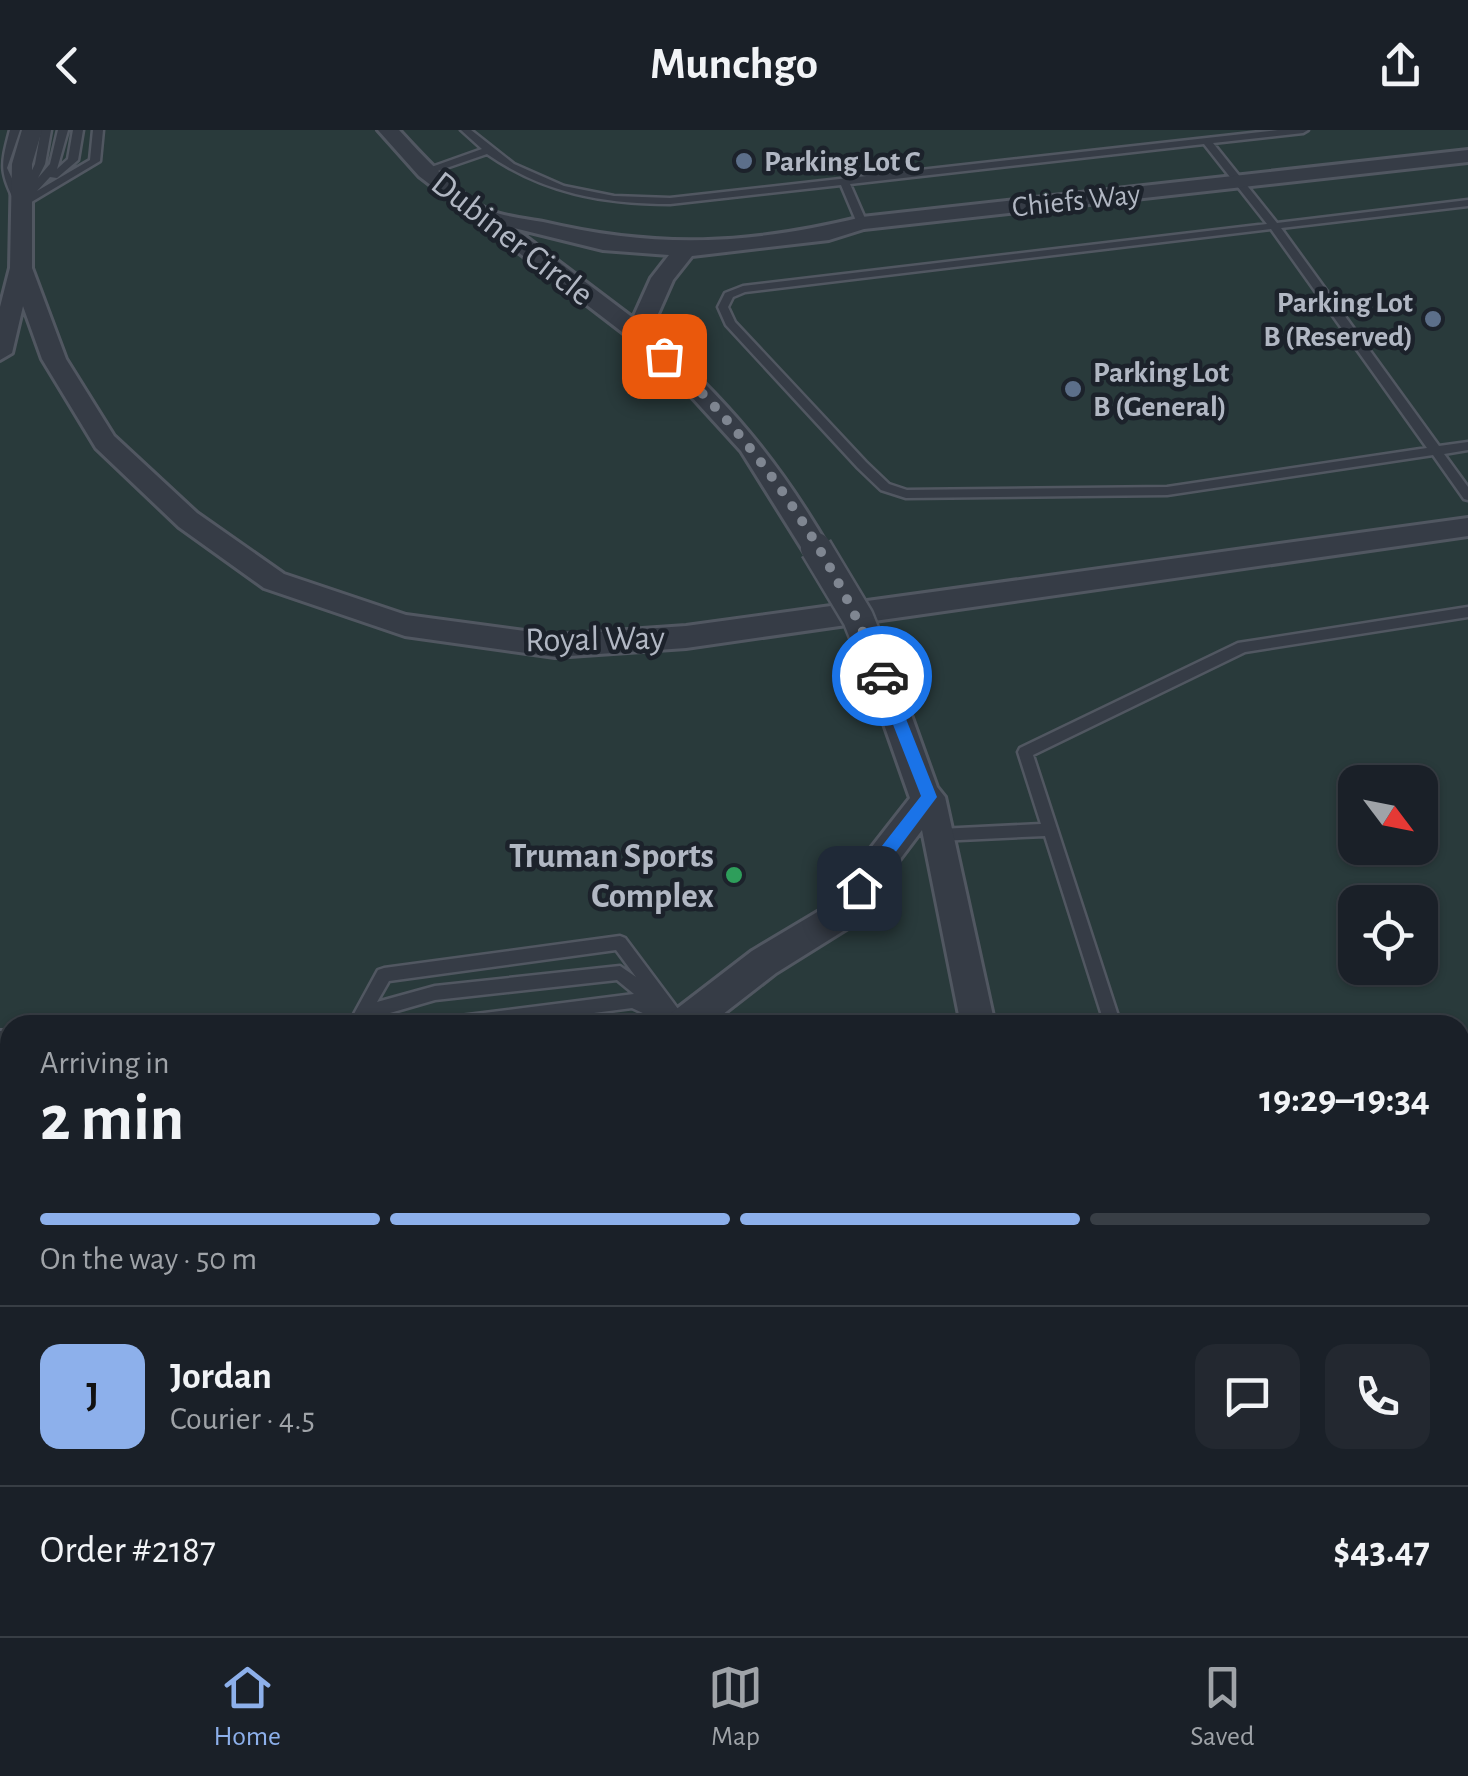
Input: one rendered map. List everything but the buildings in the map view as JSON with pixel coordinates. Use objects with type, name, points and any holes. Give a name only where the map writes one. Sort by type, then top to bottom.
[{"type":"street","name":"Royal Way","points":[[32,130],[22,164],[7,194],[22,268],[54,359],[105,442],[188,520],[274,580],[405,624],[555,646],[686,637],[1468,527]]},
{"type":"street","name":"Dubiner Circle","points":[[388,130],[426,172],[477,214],[638,334],[689,379],[750,445],[858,618],[886,687],[940,835],[976,1015]]},
{"type":"street","name":"Chiefs Way","points":[[477,214],[602,244],[685,250],[829,233],[862,223],[1468,156]]},
{"type":"street","points":[[638,334],[662,278],[685,250]]},
{"type":"street","points":[[0,353],[22,268]]},
{"type":"street","points":[[695,1015],[764,962],[836,918],[929,797]]},
{"type":"lane","points":[[7,194],[2,168],[14,130]]},
{"type":"lane","points":[[7,194],[40,164],[46,130]]},
{"type":"lane","points":[[7,194],[55,165],[63,130]]},
{"type":"lane","points":[[7,194],[72,160],[78,130]]},
{"type":"lane","points":[[7,194],[95,161],[98,130]]},
{"type":"lane","points":[[466,130],[489,150],[560,190],[628,202],[844,182],[1303,130]]},
{"type":"lane","points":[[1207,141],[1274,226],[1468,496]]},
{"type":"lane","points":[[426,172],[489,150]]},
{"type":"lane","points":[[844,182],[862,223]]},
{"type":"lane","points":[[1468,203],[743,289],[729,295],[723,307],[730,323],[862,465],[884,487],[906,494],[1167,491],[1468,446]]},
{"type":"lane","points":[[1109,1015],[1025,752],[1244,647],[1468,612]]},
{"type":"lane","points":[[940,835],[1050,830]]},
{"type":"lane","points":[[362,1015],[384,975],[620,943],[674,1015]]},
{"type":"lane","points":[[373,1015],[378,1009],[435,992],[620,974],[670,1015]]},
{"type":"lane","points":[[522,1015],[632,1001],[661,1015]]},
{"type":"shaded area","name":"Truman Sports Complex","points":[[0,130],[1468,130],[1468,1015],[0,1015]]},
{"type":"way so far","points":[[664,356],[750,445],[858,618],[882,676]]},
{"type":"place","name":"Parking Lot C","points":[[744,161]]},
{"type":"place","name":"Parking Lot B (Reserved)","points":[[1433,319]]},
{"type":"place","name":"Parking Lot B (General)","points":[[1073,389]]},
{"type":"place","name":"Truman Sports Complex","points":[[734,875]]},
{"type":"route","points":[[859,888],[929,797],[882,676]]}]
